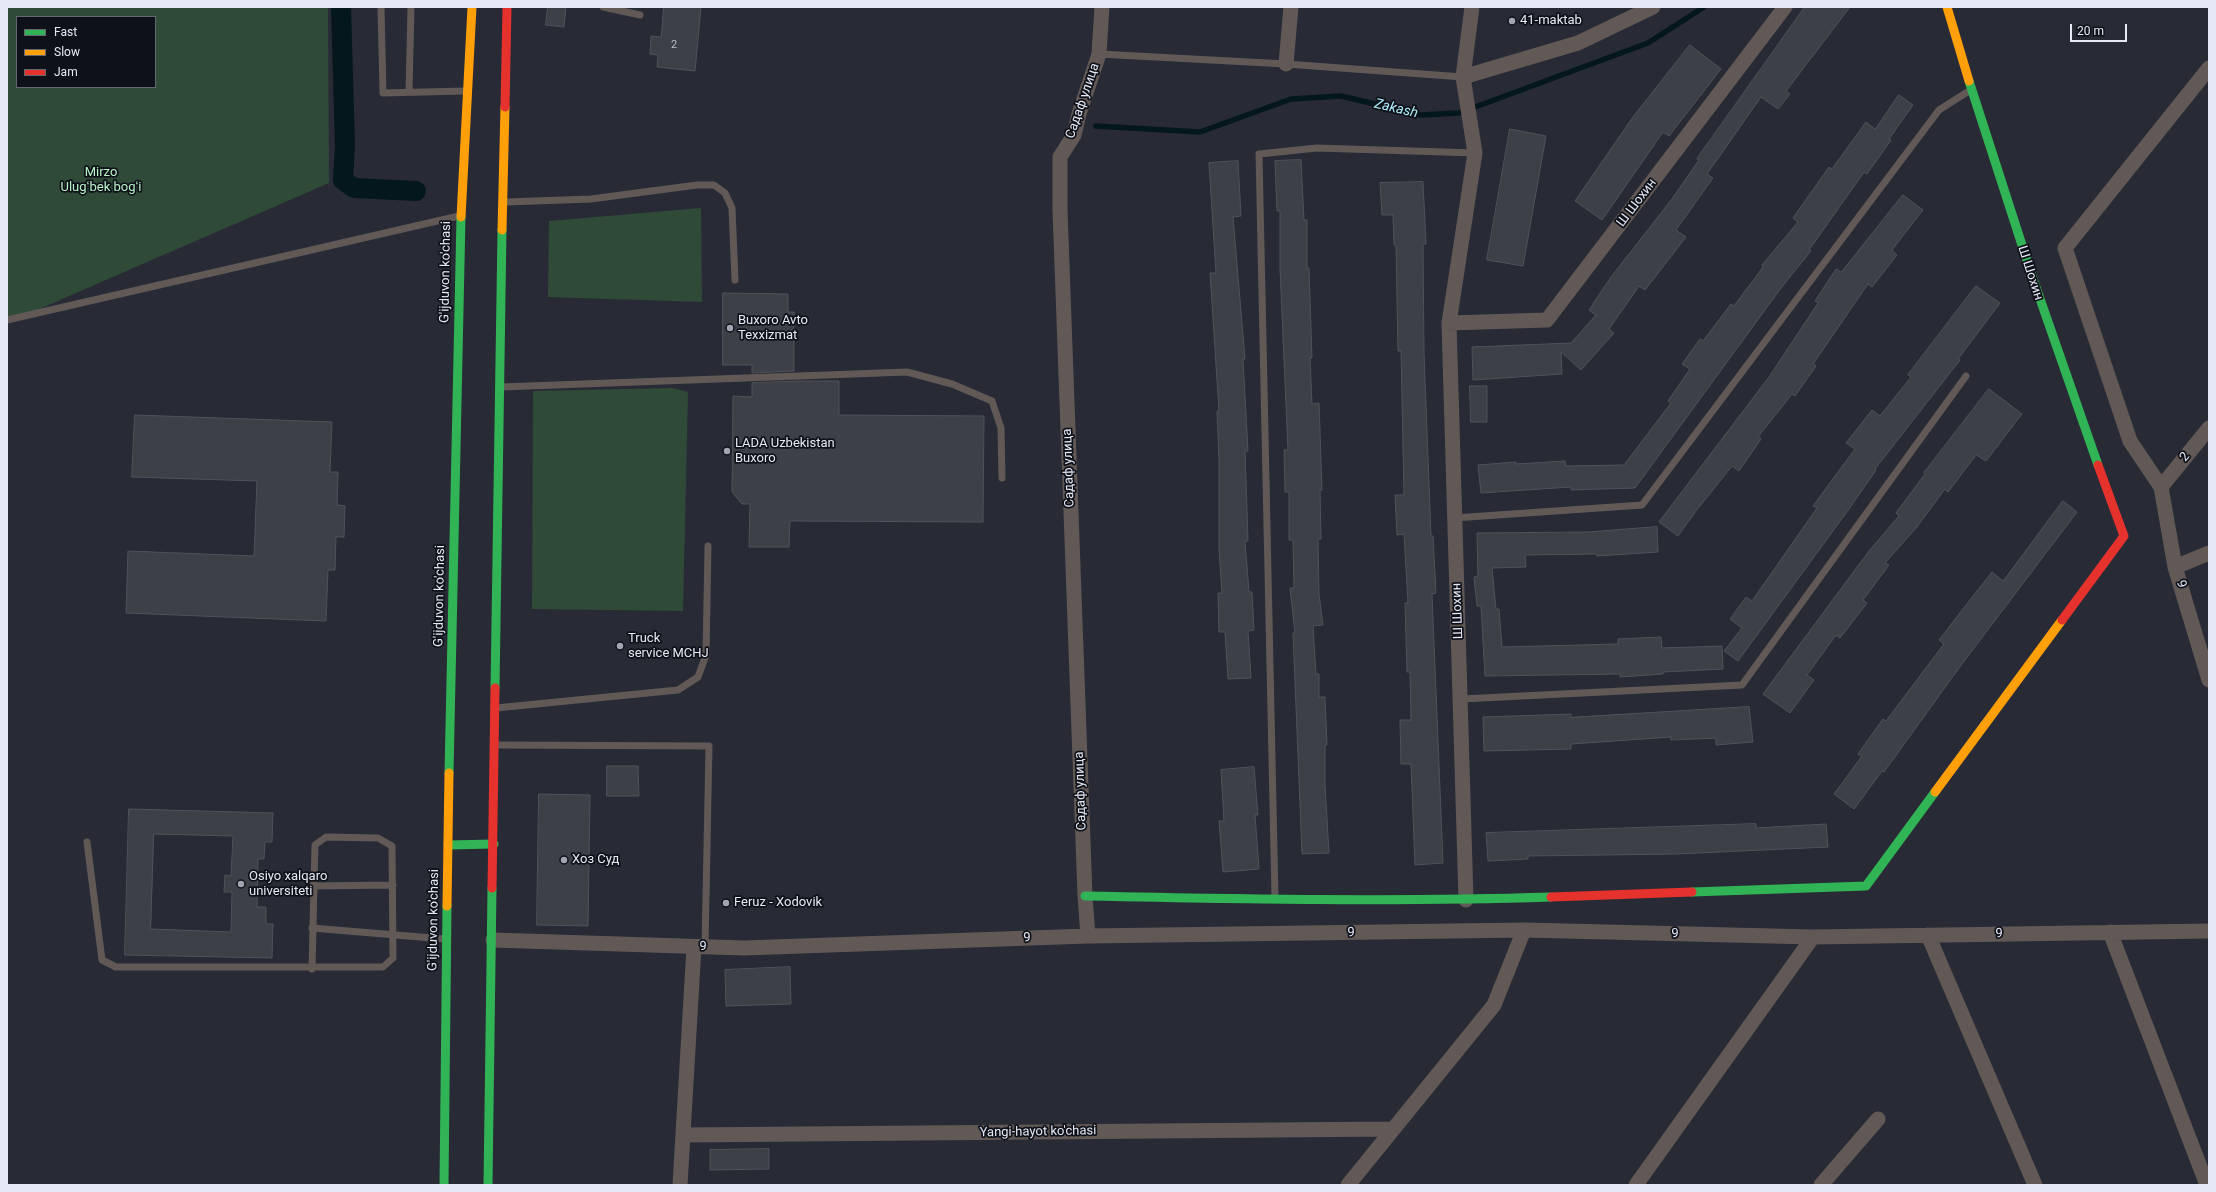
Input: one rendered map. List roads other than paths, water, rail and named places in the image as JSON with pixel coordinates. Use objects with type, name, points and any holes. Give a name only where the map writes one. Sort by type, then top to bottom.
[{"type":"main road","name":"G'ijduvon ko'chasi","points":[[444,1185],[446,939],[460,216],[472,7]]},
{"type":"main road","name":"Ш Шохин","points":[[1466,900],[1866,886],[2124,536],[2046,322],[1971,90],[1947,7]]},
{"type":"main road","points":[[488,1185],[496,708],[499,387],[507,10]]},
{"type":"main road","points":[[448,845],[494,844]]},
{"type":"main road","points":[[1085,896],[1275,900],[1466,900]]},
{"type":"street","name":"Садаф улица","points":[[1088,936],[1085,896],[1060,210],[1060,157],[1074,135],[1078,114],[1099,54],[1102,7]]},
{"type":"street","points":[[1286,64],[1291,7]]},
{"type":"street","points":[[1472,7],[1463,77],[1578,43],[1653,7]]},
{"type":"street","name":"Ш Шохин","points":[[1449,323],[1547,320],[1785,7]]},
{"type":"street","points":[[2161,487],[2130,441],[2065,248],[2209,68]]},
{"type":"street","name":"Ш Шохин","points":[[1463,77],[1474,153],[1449,323],[1454,518],[1462,699],[1466,900]]},
{"type":"street","name":"2","points":[[2161,487],[2209,428]]},
{"type":"street","name":"9","points":[[2161,487],[2176,567],[2209,680]]},
{"type":"street","points":[[2176,567],[2209,553]]},
{"type":"street","points":[[1348,1185],[1494,1005],[1524,930]]},
{"type":"street","name":"9","points":[[492,940],[744,948],[1088,936],[1524,930],[1813,937],[2209,930]]},
{"type":"street","points":[[2110,932],[2206,1185]]},
{"type":"street","points":[[1928,935],[2035,1185]]},
{"type":"street","points":[[1638,1182],[1813,937]]},
{"type":"street","points":[[680,1185],[700,947]]},
{"type":"street","points":[[1821,1185],[1878,1118]]},
{"type":"street","name":"Yangi-hayot ko'chasi","points":[[683,1135],[1392,1129]]},
{"type":"lane","points":[[381,7],[383,93],[467,91]]},
{"type":"lane","points":[[409,92],[411,7]]},
{"type":"lane","points":[[507,10],[514,7]]},
{"type":"lane","points":[[603,7],[640,15]]},
{"type":"lane","points":[[1099,54],[1286,64],[1463,77]]},
{"type":"lane","points":[[1454,518],[1642,505],[1939,110],[1971,90]]},
{"type":"lane","points":[[1275,900],[1259,154],[1317,148],[1474,153]]},
{"type":"lane","points":[[504,202],[569,201],[714,185],[725,194],[732,208],[735,280]]},
{"type":"lane","points":[[7,320],[460,216]]},
{"type":"lane","points":[[499,387],[906,372],[952,384],[992,401],[1001,428],[1002,478]]},
{"type":"lane","points":[[1462,699],[1742,685],[1966,376]]},
{"type":"lane","points":[[496,708],[678,690],[698,676],[706,655],[708,546]]},
{"type":"lane","points":[[495,745],[709,746],[700,947]]},
{"type":"lane","points":[[87,842],[102,960],[116,967],[312,969],[383,967],[393,958],[394,935],[392,846],[378,838],[326,837],[316,845],[313,886],[312,969]]},
{"type":"lane","points":[[313,886],[393,885]]},
{"type":"lane","points":[[312,928],[446,939]]},
{"type":"waterway","points":[[341,7],[345,146],[343,180],[354,188],[416,191]]},
{"type":"waterway","name":"Zakash","points":[[1096,126],[1200,132],[1291,99],[1341,96],[1421,115],[1459,113],[1648,43],[1704,7]]},
{"type":"place","name":"41-maktab","points":[[1512,21]]},
{"type":"place","name":"Buxoro Avto Texxizmat","points":[[730,328]]},
{"type":"place","name":"LADA Uzbekistan Buxoro","points":[[727,451]]},
{"type":"place","name":"Truck service MCHJ","points":[[620,646]]},
{"type":"place","name":"Хоз Суд","points":[[564,860]]},
{"type":"place","name":"Osiyo xalqaro universiteti","points":[[241,884]]},
{"type":"place","name":"Feruz - Xodovik","points":[[726,903]]},
{"type":"park label","name":"Mirzo Ulugʻbek bogʻi","points":[[101,180]]}]
